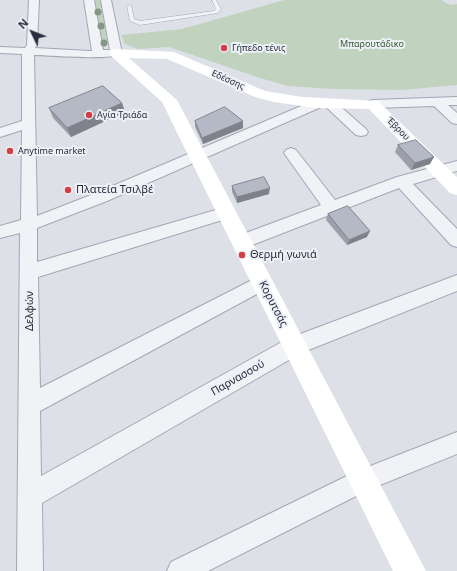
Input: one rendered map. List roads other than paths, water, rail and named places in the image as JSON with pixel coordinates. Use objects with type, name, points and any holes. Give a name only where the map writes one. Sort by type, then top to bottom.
[{"type":"street","name":"Δελφών","points":[[30,571],[30,272],[29,226],[21,126],[28,51],[32,45],[34,0]]},
{"type":"street","points":[[89,0],[98,54]]},
{"type":"street","points":[[106,0],[116,53]]},
{"type":"street","name":"Εδέσσης","points":[[0,50],[169,55],[260,94],[324,104],[457,101]]},
{"type":"street","name":"Κορυτσάς","points":[[116,53],[169,100],[410,571]]},
{"type":"street","points":[[437,102],[457,120]]},
{"type":"street","points":[[0,232],[29,226],[83,205],[197,155],[324,104],[361,132]]},
{"type":"street","name":"Έβρου","points":[[373,104],[457,188]]},
{"type":"street","points":[[0,122],[21,126]]},
{"type":"street","points":[[0,133],[21,126]]},
{"type":"street","points":[[292,153],[332,208]]},
{"type":"street","points":[[241,242],[402,181],[440,172],[457,166]]},
{"type":"street","points":[[402,181],[457,240]]},
{"type":"street","points":[[30,272],[226,213]]},
{"type":"street","points":[[30,405],[262,283]]},
{"type":"street","name":"Παρνασσού","points":[[30,496],[294,346],[457,283]]},
{"type":"street","points":[[180,571],[363,480],[457,443]]},
{"type":"lane","points":[[129,6],[132,20],[140,23],[216,12],[219,9],[214,0]]},
{"type":"place","name":"Γήπεδο τένις","points":[[224,48]]},
{"type":"place","name":"Αγία Τριάδα","points":[[89,115]]},
{"type":"place","name":"Anytime market","points":[[10,151]]},
{"type":"place","name":"Πλατεία Τσιλβέ","points":[[68,190]]},
{"type":"place","name":"Θερμή γωνιά","points":[[242,255]]},
{"type":"park label","name":"Μπαρουτάδικο","points":[[372,44]]}]
